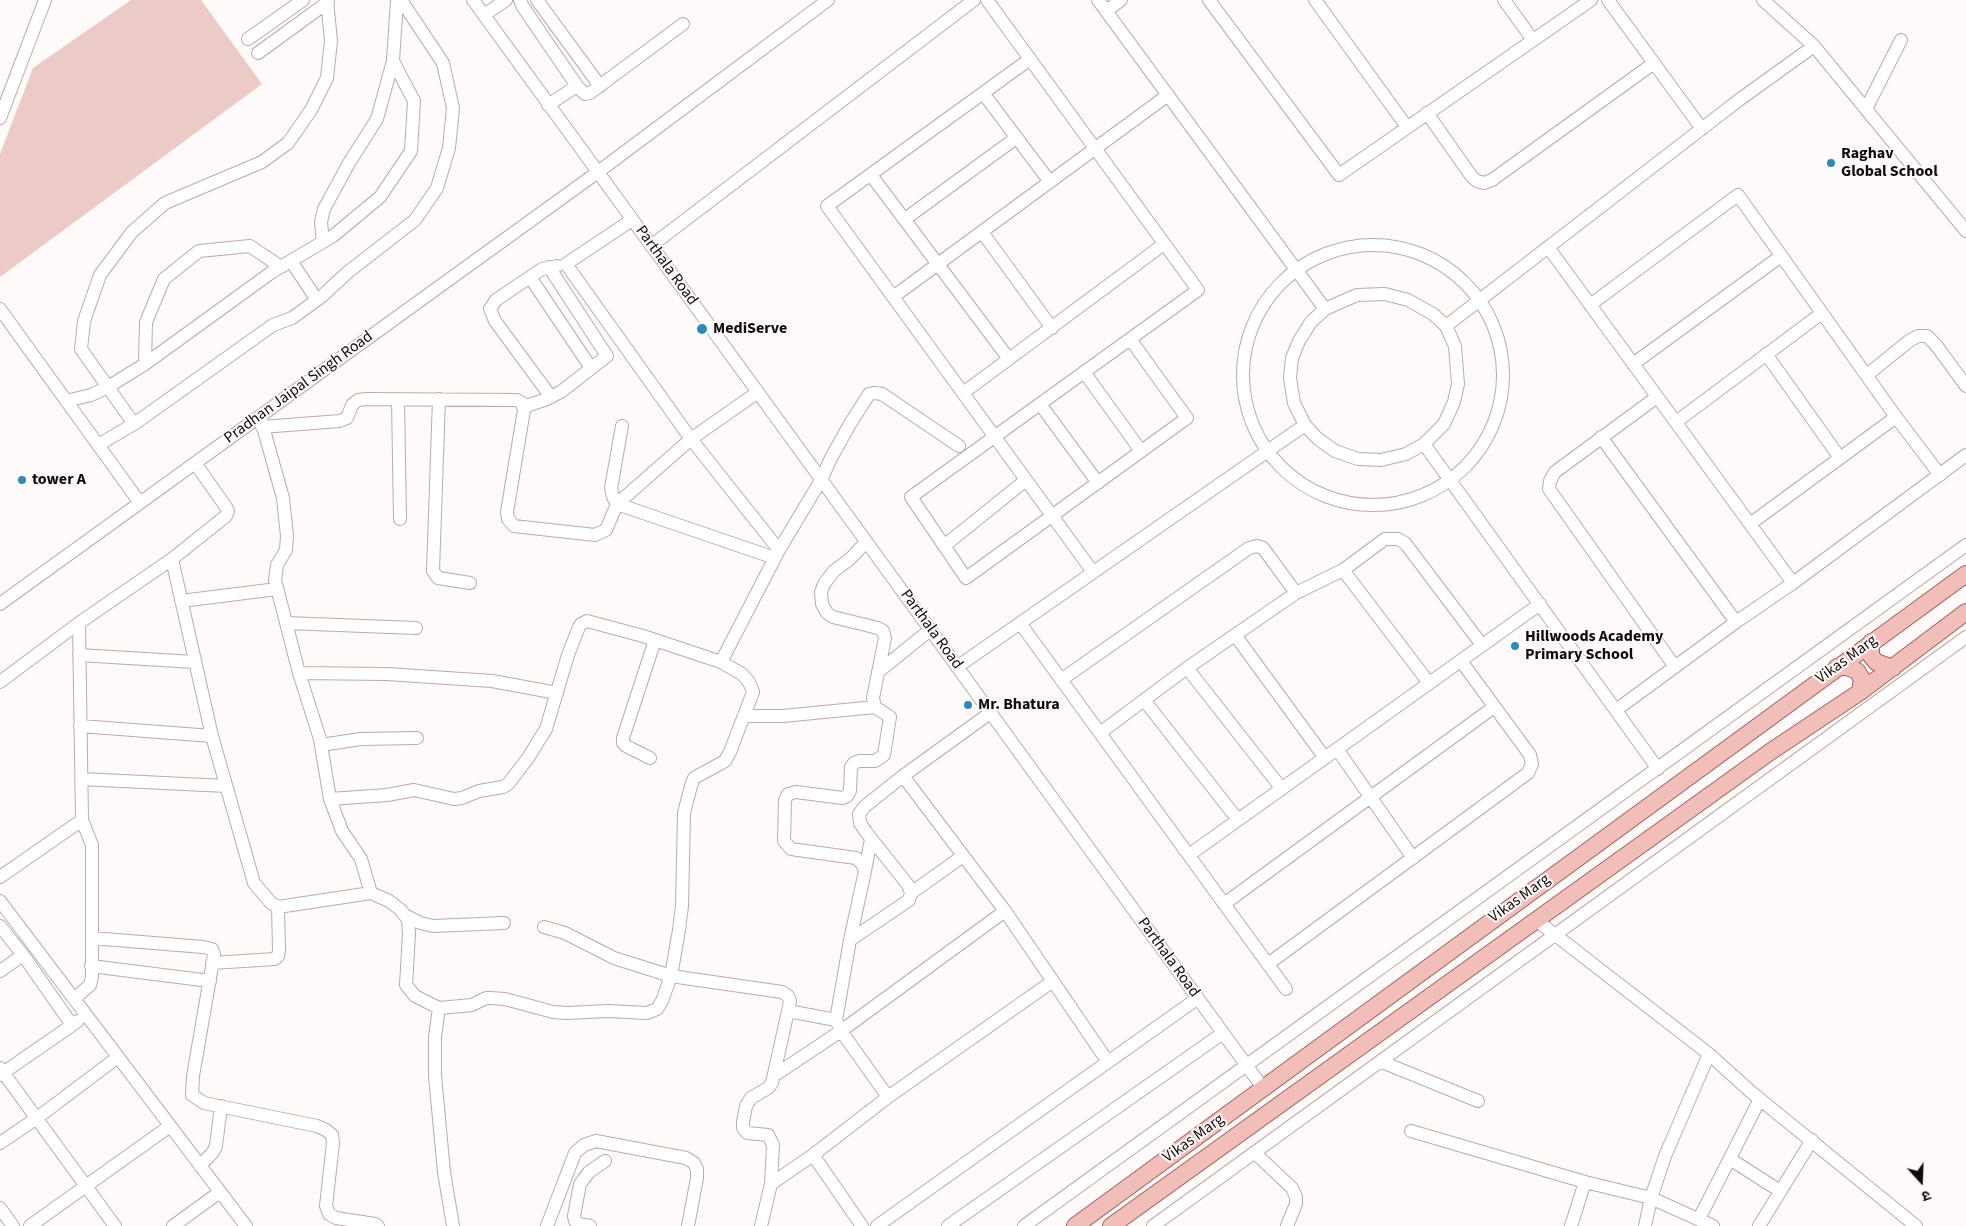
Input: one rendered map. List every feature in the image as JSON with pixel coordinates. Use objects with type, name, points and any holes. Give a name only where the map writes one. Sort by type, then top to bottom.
[{"type":"main road","name":"Vikas Marg","points":[[1075,1226],[1966,574]]},
{"type":"main road","name":"Vikas Marg","points":[[1111,1226],[1770,752],[1860,692],[1966,612]]},
{"type":"main road","points":[[1871,642],[1871,656],[1876,662],[1893,668]]},
{"type":"main road","points":[[1837,667],[1847,667],[1858,671],[1862,679],[1860,692]]},
{"type":"street","points":[[0,118],[5,87],[45,0]]},
{"type":"street","points":[[248,39],[303,0]]},
{"type":"street","points":[[323,242],[321,222],[324,209],[349,163],[378,118],[393,61],[397,0]]},
{"type":"street","points":[[98,444],[134,424],[273,325],[292,318],[317,300],[348,272],[415,220],[437,188],[449,148],[453,108],[444,63],[401,0]]},
{"type":"street","points":[[484,15],[506,0]]},
{"type":"street","points":[[520,0],[577,86],[585,94],[600,86],[683,24]]},
{"type":"street","points":[[537,0],[600,86]]},
{"type":"street","name":"Pradhan Jaipal Singh Road","points":[[0,604],[195,463],[261,421],[828,0]]},
{"type":"street","points":[[652,246],[974,0]]},
{"type":"street","points":[[987,0],[1198,290],[1084,372],[911,497],[966,578],[1187,418],[1130,339]]},
{"type":"street","points":[[1098,0],[1325,309]]},
{"type":"street","points":[[1106,11],[1122,0]]},
{"type":"street","points":[[1209,0],[1338,175],[1591,0]]},
{"type":"street","points":[[1315,0],[1407,127]]},
{"type":"street","points":[[1504,0],[1533,40]]},
{"type":"street","points":[[1608,0],[1702,129]]},
{"type":"street","points":[[1763,0],[1814,46],[1966,231]]},
{"type":"street","points":[[134,424],[80,350],[84,321],[100,275],[132,232],[165,203],[262,162],[288,143],[311,110],[327,78],[331,41],[327,1]]},
{"type":"street","points":[[258,53],[327,1]]},
{"type":"street","name":"Parthala Road","points":[[477,1],[484,15],[548,105],[1263,1088]]},
{"type":"street","points":[[1866,109],[1901,40]]},
{"type":"street","points":[[1446,326],[1702,129],[1814,46]]},
{"type":"street","points":[[1030,59],[827,206],[1093,572]]},
{"type":"street","points":[[66,401],[108,387],[145,364],[286,264],[333,236],[380,197],[411,151],[414,101],[393,61]]},
{"type":"street","points":[[1427,113],[1472,177],[1477,182],[1484,183],[1492,180],[1654,63]]},
{"type":"street","points":[[548,105],[577,86]]},
{"type":"street","points":[[983,93],[1050,182]]},
{"type":"street","points":[[893,297],[1168,95]]},
{"type":"street","points":[[905,219],[1016,138]]},
{"type":"street","points":[[871,175],[1009,360]]},
{"type":"street","points":[[1590,305],[1738,195],[1868,375],[1896,417],[1940,475]]},
{"type":"street","points":[[551,397],[491,314],[490,309],[496,300],[542,269],[566,264],[632,220]]},
{"type":"street","points":[[982,232],[1052,328]]},
{"type":"street","points":[[963,394],[1164,244]]},
{"type":"street","points":[[1352,245],[1398,245],[1440,261],[1482,298],[1497,330],[1505,374],[1499,415],[1480,451],[1451,481],[1414,499],[1373,506],[1332,500],[1296,481],[1266,452],[1248,416],[1241,371],[1250,327],[1274,288],[1296,269],[1320,257],[1352,245]]},
{"type":"street","points":[[145,364],[146,322],[164,279],[199,251],[250,246],[286,264],[317,300]]},
{"type":"street","points":[[1548,248],[1793,583]]},
{"type":"street","points":[[1633,364],[1781,256]]},
{"type":"street","points":[[566,264],[691,439],[777,554]]},
{"type":"street","points":[[523,407],[551,397],[607,356],[549,267]]},
{"type":"street","points":[[530,277],[592,368]]},
{"type":"street","points":[[1385,294],[1408,300],[1433,314],[1446,326],[1455,346],[1458,384],[1454,402],[1444,424],[1424,444],[1406,454],[1381,460],[1358,459],[1335,451],[1318,439],[1305,425],[1294,403],[1290,378],[1292,358],[1307,328],[1325,309],[1357,295],[1385,294]]},
{"type":"street","points":[[0,309],[140,502]]},
{"type":"street","points":[[1676,422],[1822,313]]},
{"type":"street","points":[[1868,375],[1909,341],[1918,336],[1926,336],[1936,345],[1966,386]]},
{"type":"street","points":[[1766,354],[1840,458]]},
{"type":"street","points":[[1084,372],[1141,451]]},
{"type":"street","points":[[371,892],[361,859],[342,832],[330,799],[321,745],[299,673],[277,589],[275,580],[277,565],[286,550],[287,536],[282,498],[261,421],[340,421],[347,418],[352,405],[358,400],[517,400],[522,403],[523,421],[507,512],[511,523],[514,526],[595,535],[606,530],[617,504],[691,439],[758,392]]},
{"type":"street","points":[[721,662],[777,554],[869,394],[875,392],[882,394],[959,446]]},
{"type":"street","points":[[1657,397],[1555,472],[1550,481],[1549,489],[1675,667]]},
{"type":"street","points":[[398,399],[400,519]]},
{"type":"street","points":[[439,399],[433,571],[438,578],[470,583]]},
{"type":"street","points":[[1040,404],[1098,483]]},
{"type":"street","points":[[1750,524],[1896,417]]},
{"type":"street","points":[[957,667],[1305,425]]},
{"type":"street","points":[[622,426],[611,488],[617,504],[777,554]]},
{"type":"street","points":[[1601,437],[1736,622]]},
{"type":"street","points":[[1424,444],[1658,769]]},
{"type":"street","points":[[1616,710],[1736,622],[1793,583],[1966,455]]},
{"type":"street","points":[[0,682],[79,623],[172,559],[226,516],[228,513],[226,507],[195,463]]},
{"type":"street","points":[[944,546],[1026,480]]},
{"type":"street","points":[[1100,733],[1187,668],[1296,593],[1343,570],[1385,539],[1398,538],[1405,543],[1482,645]]},
{"type":"street","points":[[865,871],[862,864],[856,858],[791,849],[784,841],[785,800],[788,794],[796,792],[843,798],[850,791],[851,767],[854,762],[859,760],[875,761],[884,755],[890,718],[875,707],[873,698],[885,638],[883,632],[878,628],[833,617],[827,613],[822,604],[821,592],[824,584],[834,571],[850,559],[866,542]]},
{"type":"street","points":[[1024,1226],[1966,545]]},
{"type":"street","points":[[1061,680],[1249,548],[1257,546],[1262,548],[1296,593]]},
{"type":"street","points":[[172,559],[194,662],[226,786],[254,883],[271,903],[278,907],[371,892],[390,901],[403,914],[420,923],[432,926],[504,923]]},
{"type":"street","points":[[1343,570],[1429,683]]},
{"type":"street","points":[[181,601],[277,589]]},
{"type":"street","points":[[1189,855],[1540,604]]},
{"type":"street","points":[[330,799],[387,795],[414,790],[454,799],[479,791],[503,787],[508,784],[542,737],[568,655],[581,624],[587,621],[655,640],[721,662],[742,674],[749,682],[754,692],[730,752],[724,761],[694,778],[690,786],[684,813],[682,906],[671,976],[657,1009],[647,1013],[553,1012],[506,999],[490,998],[472,1004],[439,1008],[415,996],[406,985],[409,926],[403,914]]},
{"type":"street","points":[[74,999],[90,984],[92,938],[92,845],[82,820],[79,623]]},
{"type":"street","points":[[286,623],[416,628]]},
{"type":"street","points":[[1020,623],[1286,989]]},
{"type":"street","points":[[878,672],[930,630]]},
{"type":"street","points":[[1235,635],[1325,758]]},
{"type":"street","points":[[1153,1226],[1382,1062],[1966,637]]},
{"type":"street","points":[[650,758],[626,746],[623,743],[623,738],[655,640]]},
{"type":"street","points":[[79,654],[194,662]]},
{"type":"street","points":[[1268,964],[1528,773],[1532,764],[1530,755],[1461,661]]},
{"type":"street","points":[[1187,668],[1282,789]]},
{"type":"street","points":[[299,673],[387,674],[492,681],[557,693]]},
{"type":"street","points":[[1144,700],[1238,820]]},
{"type":"street","points":[[745,716],[783,716],[875,707]]},
{"type":"street","points":[[1224,904],[1494,707]]},
{"type":"street","points":[[850,940],[909,900],[911,893],[908,885],[860,823],[860,812],[904,776],[990,713]]},
{"type":"street","points":[[80,726],[212,736]]},
{"type":"street","points":[[321,745],[361,739],[417,738]]},
{"type":"street","points":[[1337,749],[1413,858]]},
{"type":"street","points":[[904,776],[1005,911],[1108,1062]]},
{"type":"street","points":[[81,779],[226,786]]},
{"type":"street","points":[[847,796],[860,812]]},
{"type":"street","points":[[0,877],[82,820]]},
{"type":"street","points":[[839,1025],[850,940],[871,839]]},
{"type":"street","points":[[911,893],[963,856]]},
{"type":"street","points":[[0,902],[246,1226]]},
{"type":"street","points":[[212,963],[275,959],[280,950],[278,907]]},
{"type":"street","points":[[775,1075],[839,1025],[1005,911]]},
{"type":"street","points":[[1536,920],[1709,1054],[1760,1099],[1916,1226]]},
{"type":"street","points":[[0,926],[23,955],[72,1025]]},
{"type":"street","points":[[544,927],[565,932],[622,961],[671,976],[782,992],[788,996],[790,1001],[775,1075],[768,1088],[751,1098],[746,1106],[743,1122],[743,1128],[747,1133],[768,1135],[773,1141],[771,1184],[761,1226]]},
{"type":"street","points":[[92,938],[212,949],[214,954],[191,1088],[192,1094],[197,1099],[221,1106],[317,1126],[326,1130],[332,1135],[333,1143],[326,1206],[329,1214],[336,1218],[378,1226]]},
{"type":"street","points":[[0,971],[23,955]]},
{"type":"street","points":[[91,966],[210,981]]},
{"type":"street","points":[[771,1184],[813,1155],[888,1097],[1053,981]]},
{"type":"street","points":[[877,1226],[1198,998]]},
{"type":"street","points":[[439,1008],[434,1037],[435,1076],[444,1172],[453,1226]]},
{"type":"street","points":[[788,1010],[839,1025],[888,1097]]},
{"type":"street","points":[[86,1015],[1,1072],[37,1118],[115,1226]]},
{"type":"street","points":[[948,1226],[1223,1033]]},
{"type":"street","points":[[1645,1226],[1651,1198],[1665,1156],[1709,1054]]},
{"type":"street","points":[[0,1143],[37,1118],[118,1057]]},
{"type":"street","points":[[1382,1062],[1478,1101]]},
{"type":"street","points":[[1699,1219],[1760,1099]]},
{"type":"street","points":[[200,1166],[216,1146],[221,1106]]},
{"type":"street","points":[[30,1226],[170,1126]]},
{"type":"street","points":[[1411,1131],[1586,1182],[1651,1198],[1713,1226]]},
{"type":"street","points":[[1759,1226],[1812,1140]]},
{"type":"street","points":[[547,1226],[575,1153],[584,1145],[596,1141],[686,1158],[694,1163],[697,1169],[697,1178],[688,1226]]},
{"type":"street","points":[[1255,1153],[1292,1188],[1296,1196],[1296,1204],[1287,1226]]},
{"type":"street","points":[[813,1155],[862,1226]]},
{"type":"street","points":[[1730,1159],[1780,1191]]},
{"type":"street","points":[[590,1226],[579,1224],[575,1221],[574,1216],[580,1184],[589,1172],[605,1162]]},
{"type":"street","points":[[1571,1226],[1586,1182]]},
{"type":"street","points":[[173,1226],[220,1192]]},
{"type":"street","points":[[0,1208],[13,1226]]},
{"type":"shaded area","points":[[131,0],[201,0],[262,84],[0,277],[0,154],[33,68]]},
{"type":"place","name":"Raghav Global School","points":[[1831,163]]},
{"type":"place","name":"MediServe","points":[[702,329]]},
{"type":"place","name":"tower A","points":[[22,480]]},
{"type":"place","name":"Hillwoods Academy Primary School","points":[[1515,646]]},
{"type":"place","name":"Mr. Bhatura","points":[[968,705]]}]
